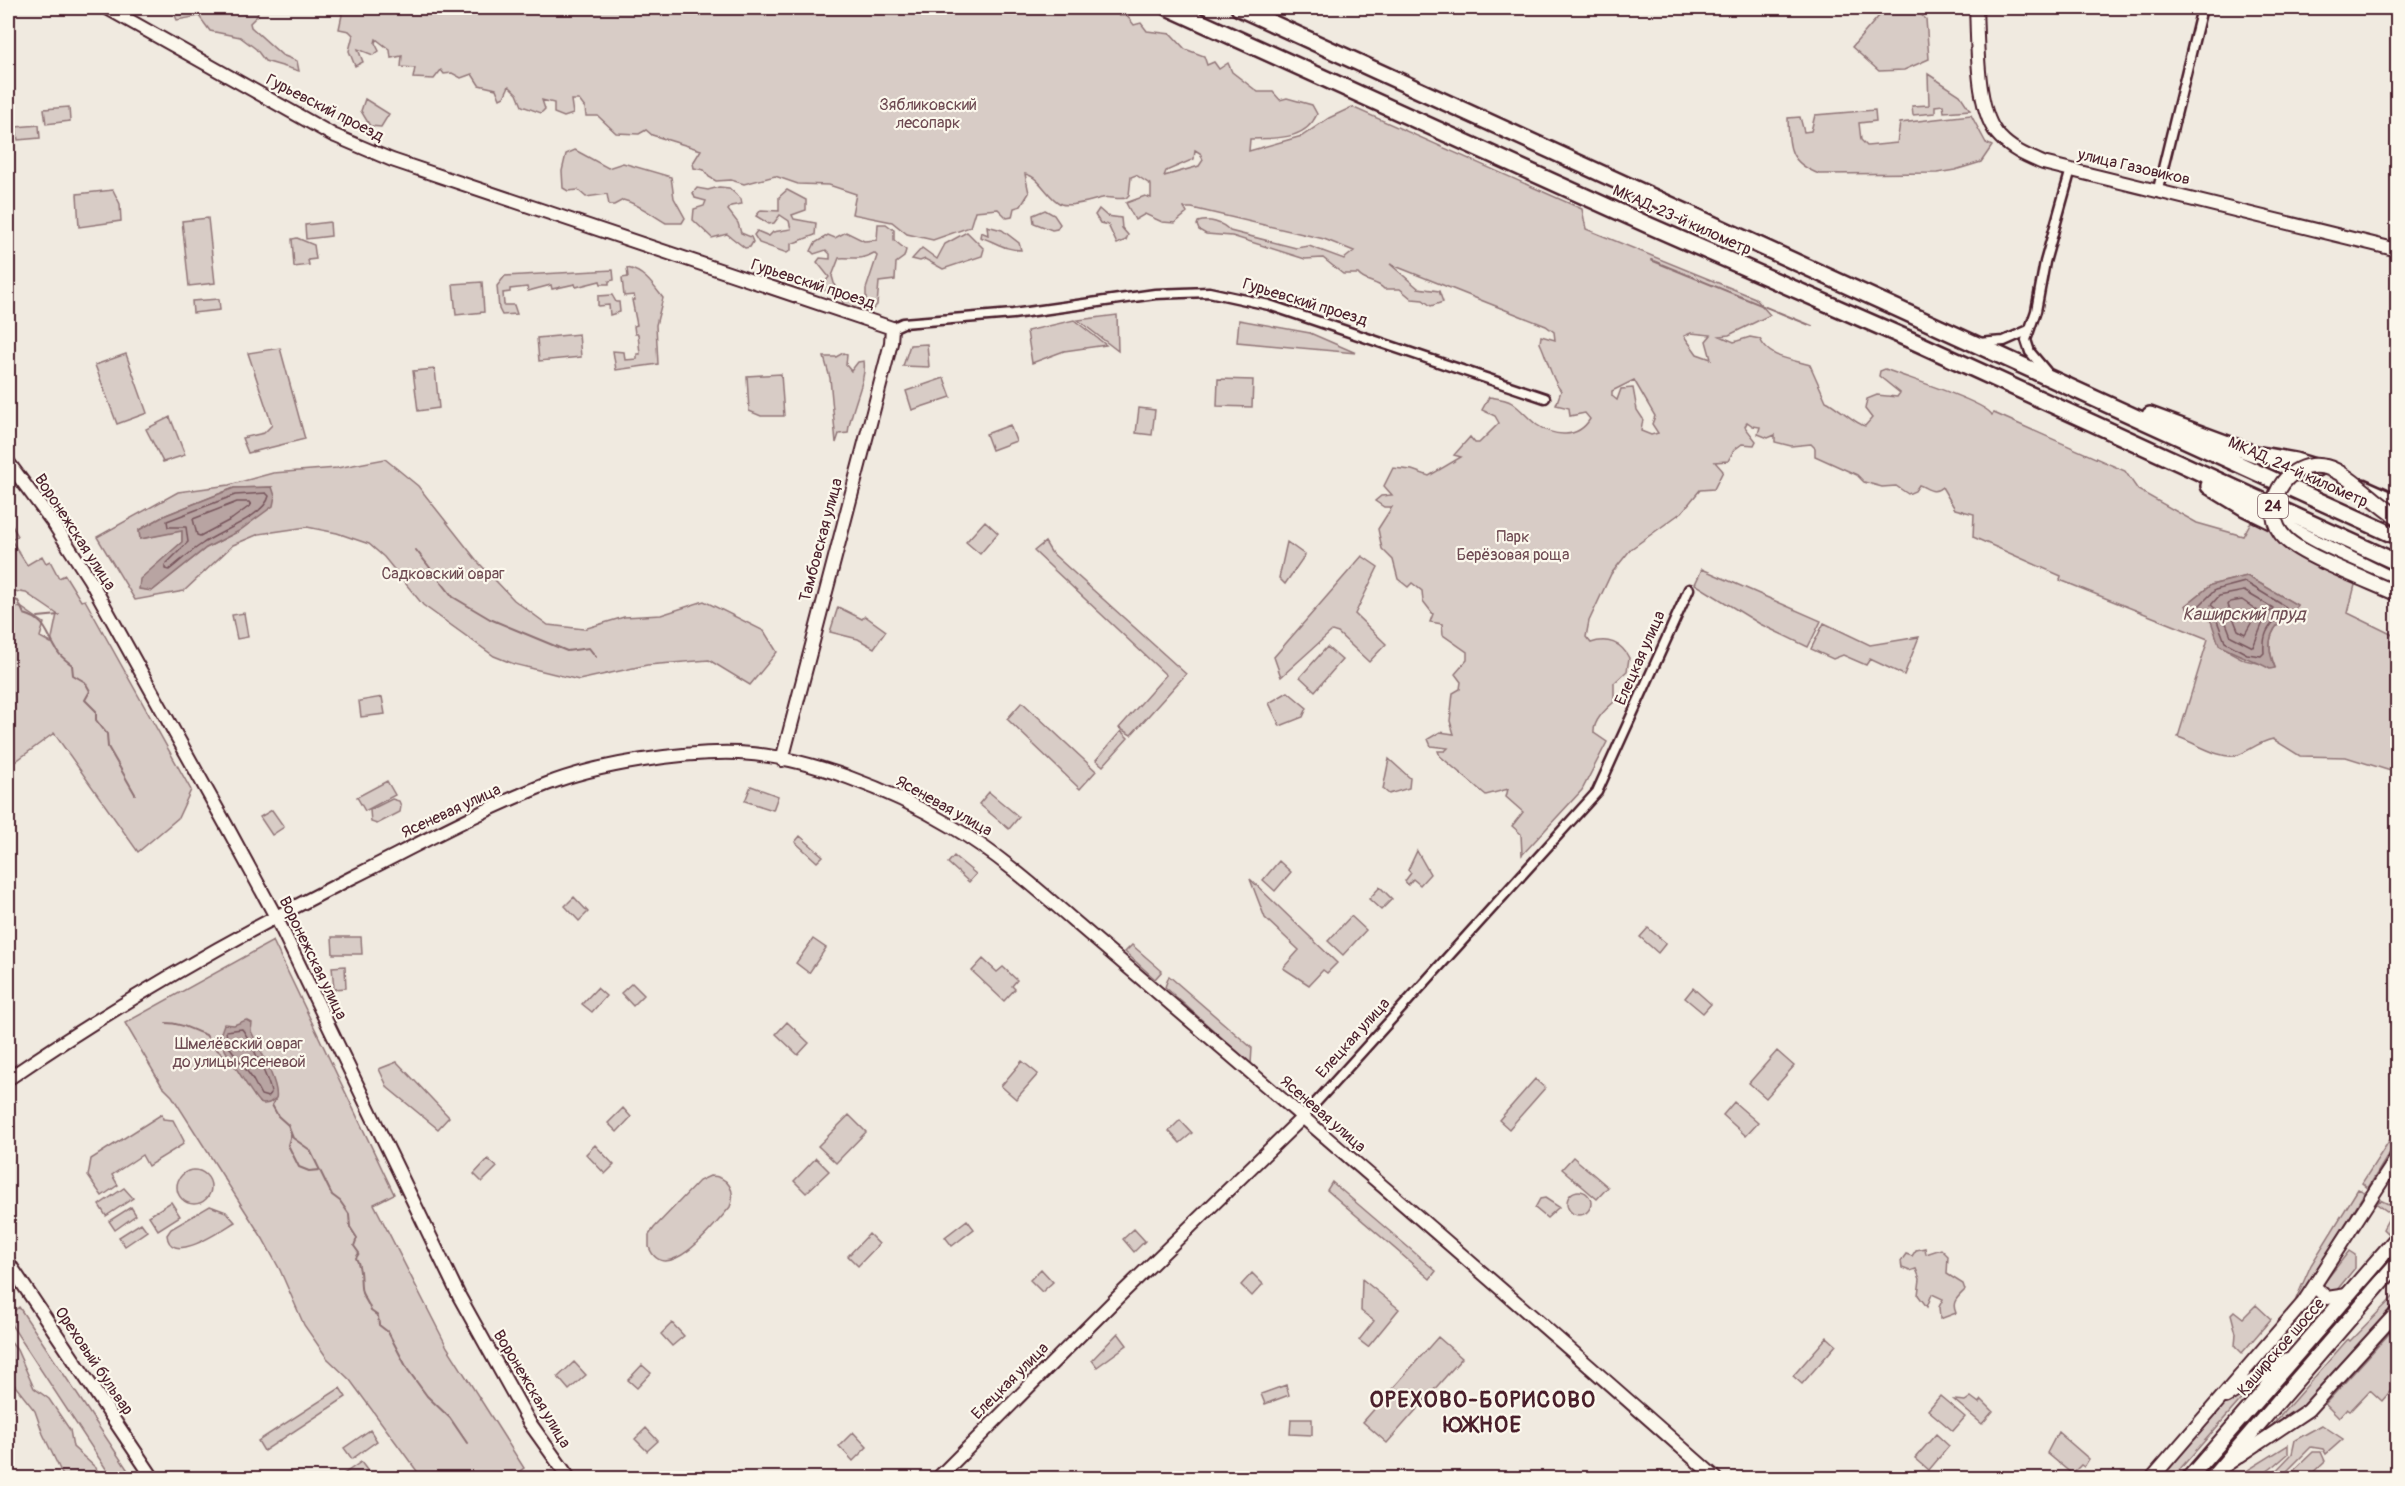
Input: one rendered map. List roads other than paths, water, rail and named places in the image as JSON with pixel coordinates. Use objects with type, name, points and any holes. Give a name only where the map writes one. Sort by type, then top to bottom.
[{"type":"highway","name":"МКАД, 23-й километр","points":[[1239,8],[2184,440]]},
{"type":"highway","name":"МКАД, 23-й километр","points":[[1173,9],[1639,221],[1913,341],[2176,462]]},
{"type":"highway","points":[[2081,392],[2255,454],[2314,467],[2397,503]]},
{"type":"highway","name":"МКАД, 24-й километр","points":[[2184,440],[2397,537]]},
{"type":"highway","points":[[2176,462],[2397,563]]},
{"type":"highway","name":"24","points":[[2176,462],[2246,508],[2397,583]]},
{"type":"main road","name":"24","points":[[2397,517],[2340,473],[2319,466],[2297,471],[2285,479],[2277,492],[2273,506],[2277,528],[2292,545],[2397,594]]},
{"type":"main road","name":"Каширское шоссе","points":[[2189,1479],[2397,1237]]},
{"type":"main road","name":"Каширское шоссе","points":[[2214,1475],[2397,1263]]},
{"type":"street","name":"Гурьевский проезд","points":[[107,8],[333,135],[380,156],[892,328],[903,323],[1013,315],[1155,294],[1209,292],[1269,305],[1545,398]]},
{"type":"street","name":"улица Газовиков","points":[[1976,8],[1984,112],[1998,135],[2016,151],[2043,163],[2158,189],[2397,250]]},
{"type":"street","points":[[2158,189],[2202,8]]},
{"type":"street","points":[[2054,379],[2030,352],[2026,340],[2036,311],[2045,262],[2071,169]]},
{"type":"street","name":"Тамбовская улица","points":[[782,760],[891,343],[892,328]]},
{"type":"street","points":[[1975,344],[2004,340],[2028,330]]},
{"type":"street","name":"Воронежская улица","points":[[8,462],[54,524],[90,580],[276,917],[453,1284],[529,1422],[569,1479]]},
{"type":"street","name":"Елецкая улица","points":[[938,1479],[1052,1362],[1302,1118],[1597,792],[1689,589]]},
{"type":"street","name":"Ясеневая улица","points":[[8,1079],[103,1017],[276,917],[430,838],[549,783],[592,771],[660,759],[737,753],[782,760],[880,789],[974,839],[1060,909],[1716,1479]]},
{"type":"street","points":[[2152,1479],[2284,1325],[2314,1286],[2397,1156]]},
{"type":"street","name":"Ореховый бульвар","points":[[8,1262],[153,1479]]},
{"type":"street","points":[[2314,1286],[2327,1298],[2347,1295]]},
{"type":"street","points":[[2214,1475],[2308,1410],[2397,1311]]},
{"type":"street","points":[[2218,1403],[2295,1356]]},
{"type":"water","points":[[272,487],[275,496],[273,506],[239,531],[206,548],[152,591],[139,589],[140,579],[182,542],[182,531],[140,539],[139,530],[166,515],[234,488]]},
{"type":"water","name":"Каширский пруд","points":[[2247,576],[2297,605],[2274,629],[2270,647],[2275,668],[2270,669],[2219,645],[2211,621],[2200,615],[2189,615],[2186,605],[2211,585]]},
{"type":"water","points":[[246,1020],[252,1023],[251,1031],[275,1084],[276,1098],[269,1103],[260,1103],[252,1093],[219,1038],[224,1024],[234,1025]]},
{"type":"waterway","points":[[1651,260],[1812,326]]},
{"type":"waterway","points":[[416,550],[453,597],[490,619],[567,651],[589,648],[596,657]]},
{"type":"waterway","points":[[8,598],[18,601],[24,614],[42,624],[59,654],[72,665],[73,675],[85,682],[90,691],[85,700],[96,711],[96,720],[107,734],[108,747],[135,794]]},
{"type":"waterway","name":"Садковский овраг","points":[[38,617],[59,615]]},
{"type":"waterway","points":[[166,1023],[182,1025],[206,1035],[214,1047],[228,1059]]},
{"type":"waterway","points":[[275,1100],[272,1105],[278,1116],[288,1125],[293,1138],[310,1150],[332,1195],[340,1201],[349,1214],[350,1227],[357,1238],[354,1246],[359,1253],[356,1258],[361,1289],[371,1311],[378,1316],[379,1325],[388,1332],[408,1370],[427,1396],[450,1418],[467,1443]]},
{"type":"waterway","points":[[291,1134],[288,1145],[299,1167],[309,1171],[320,1170]]},
{"type":"district","name":"ОРЕХОВО-БОРИСОВО ЮЖНОЕ","points":[[1483,1412]]},
{"type":"park label","name":"Зябликовский лесопарк","points":[[928,114]]},
{"type":"park label","name":"Парк Берёзовая роща","points":[[1513,546]]},
{"type":"park label","name":"Шмелёвский овраг до улицы Ясеневой","points":[[239,1053]]}]
